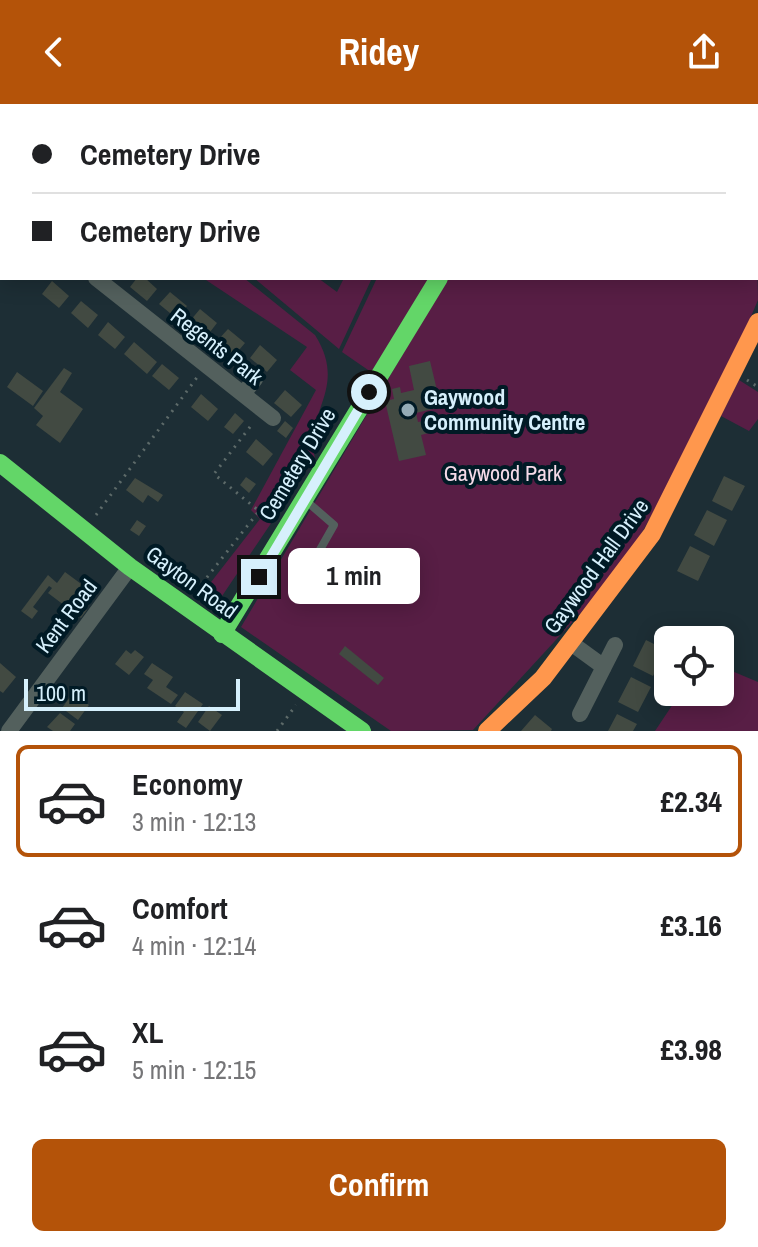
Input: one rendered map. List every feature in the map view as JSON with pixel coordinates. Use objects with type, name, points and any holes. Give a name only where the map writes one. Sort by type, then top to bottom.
[{"type":"street","name":"Regents Park","points":[[98,280],[268,414]]},
{"type":"street","name":"Cemetery Drive","points":[[222,634],[438,280]]},
{"type":"street","name":"Gaywood Hall Drive","points":[[487,731],[527,696],[571,643],[665,512],[758,322]]},
{"type":"street","points":[[243,394],[255,379]]},
{"type":"street","name":"Gayton Road","points":[[0,463],[130,567],[362,731]]},
{"type":"street","name":"Kent Road","points":[[9,731],[130,567]]},
{"type":"street","points":[[571,643],[604,667]]},
{"type":"street","points":[[580,714],[615,645]]},
{"type":"lane","points":[[304,498],[334,525],[313,562]]},
{"type":"path","points":[[84,531],[205,366]]},
{"type":"path","points":[[184,606],[259,511],[214,474],[268,414]]},
{"type":"path","points":[[277,731],[304,692]]},
{"type":"green space","points":[[206,280],[246,280],[315,335],[328,371],[327,386],[315,427],[315,458],[216,605],[201,595],[260,519],[251,510],[316,390],[290,370],[307,347]]},
{"type":"green space","points":[[256,280],[321,280],[337,292],[343,280],[371,280],[339,349]]},
{"type":"green space","points":[[376,280],[433,280],[371,372],[342,352]]},
{"type":"green space","name":"Gaywood Park","points":[[447,280],[758,280],[758,300],[717,396],[623,567],[473,730],[391,731],[241,627]]},
{"type":"green space","points":[[739,380],[758,392],[758,419],[749,431],[721,416]]},
{"type":"green space","points":[[734,672],[758,682],[758,731],[655,731],[672,706],[734,706]]},
{"type":"building","points":[[135,280],[147,280],[157,289],[147,301],[130,287]]},
{"type":"building","points":[[52,281],[69,296],[59,308],[42,294]]},
{"type":"building","points":[[170,292],[187,306],[176,318],[159,304]]},
{"type":"building","points":[[81,301],[98,315],[88,328],[71,313]]},
{"type":"building","points":[[200,309],[217,323],[207,336],[190,321]]},
{"type":"building","points":[[108,322],[125,337],[115,349],[98,335]]},
{"type":"building","points":[[228,329],[245,343],[234,356],[217,341]]},
{"type":"building","points":[[134,342],[157,362],[147,374],[124,354]]},
{"type":"building","points":[[260,345],[277,360],[267,372],[250,358]]},
{"type":"building","name":"Gaywood Community Centre","points":[[430,361],[441,407],[416,413],[418,422],[429,420],[432,432],[421,435],[426,455],[399,461],[385,401],[394,399],[392,389],[400,387],[401,393],[414,390],[409,366]]},
{"type":"building","points":[[162,364],[179,378],[169,390],[152,376]]},
{"type":"building","points":[[64,368],[72,373],[60,392],[83,409],[60,443],[36,425],[43,416],[34,408]]},
{"type":"building","points":[[17,372],[43,391],[33,406],[7,387]]},
{"type":"building","points":[[285,390],[302,405],[291,417],[274,403]]},
{"type":"building","points":[[201,394],[218,409],[208,421],[191,407]]},
{"type":"building","points":[[235,413],[244,421],[233,434],[224,427]]},
{"type":"building","points":[[285,421],[293,428],[286,438],[277,431]]},
{"type":"building","points":[[256,439],[273,454],[263,466],[246,452]]},
{"type":"building","points":[[724,476],[745,486],[732,511],[712,501]]},
{"type":"building","points":[[246,477],[256,484],[249,493],[240,485]]},
{"type":"building","points":[[135,478],[163,495],[158,502],[148,495],[143,503],[126,490]]},
{"type":"building","points":[[707,510],[727,520],[714,546],[694,535]]},
{"type":"building","points":[[137,520],[146,526],[139,536],[130,530]]},
{"type":"building","points":[[690,546],[710,556],[698,581],[677,571]]},
{"type":"building","points":[[65,572],[88,589],[78,603],[87,610],[81,618],[48,593],[52,588],[49,586],[33,607],[38,611],[32,619],[21,611],[48,575],[57,583]]},
{"type":"building","points":[[646,640],[654,644],[653,676],[633,666]]},
{"type":"building","points":[[345,646],[384,678],[378,685],[339,654]]},
{"type":"building","points":[[126,650],[131,654],[135,650],[144,657],[129,675],[115,664]]},
{"type":"building","points":[[0,663],[16,677],[3,693],[0,691]]},
{"type":"building","points":[[152,663],[173,677],[166,687],[178,695],[171,704],[147,688],[153,680],[144,674]]},
{"type":"building","points":[[631,677],[651,687],[638,712],[618,702]]},
{"type":"building","points":[[76,689],[86,696],[83,700],[89,705],[78,720],[62,708]]},
{"type":"building","points":[[185,692],[203,704],[186,728],[177,722],[184,712],[175,706]]},
{"type":"building","points":[[209,706],[222,715],[210,731],[198,722]]},
{"type":"building","points":[[60,713],[75,724],[70,731],[53,731],[47,727]]},
{"type":"building","points":[[617,714],[637,724],[633,731],[608,731]]},
{"type":"building","points":[[535,715],[552,729],[551,731],[521,731]]},
{"type":"traffic: fast","points":[[222,634],[438,280]]},
{"type":"traffic: fast","points":[[0,463],[130,567],[362,731]]},
{"type":"traffic: slow","points":[[487,731],[543,678],[652,534],[758,322]]},
{"type":"place","name":"Gaywood Community Centre","points":[[408,410]]},
{"type":"route","points":[[259,577],[369,392]]}]
